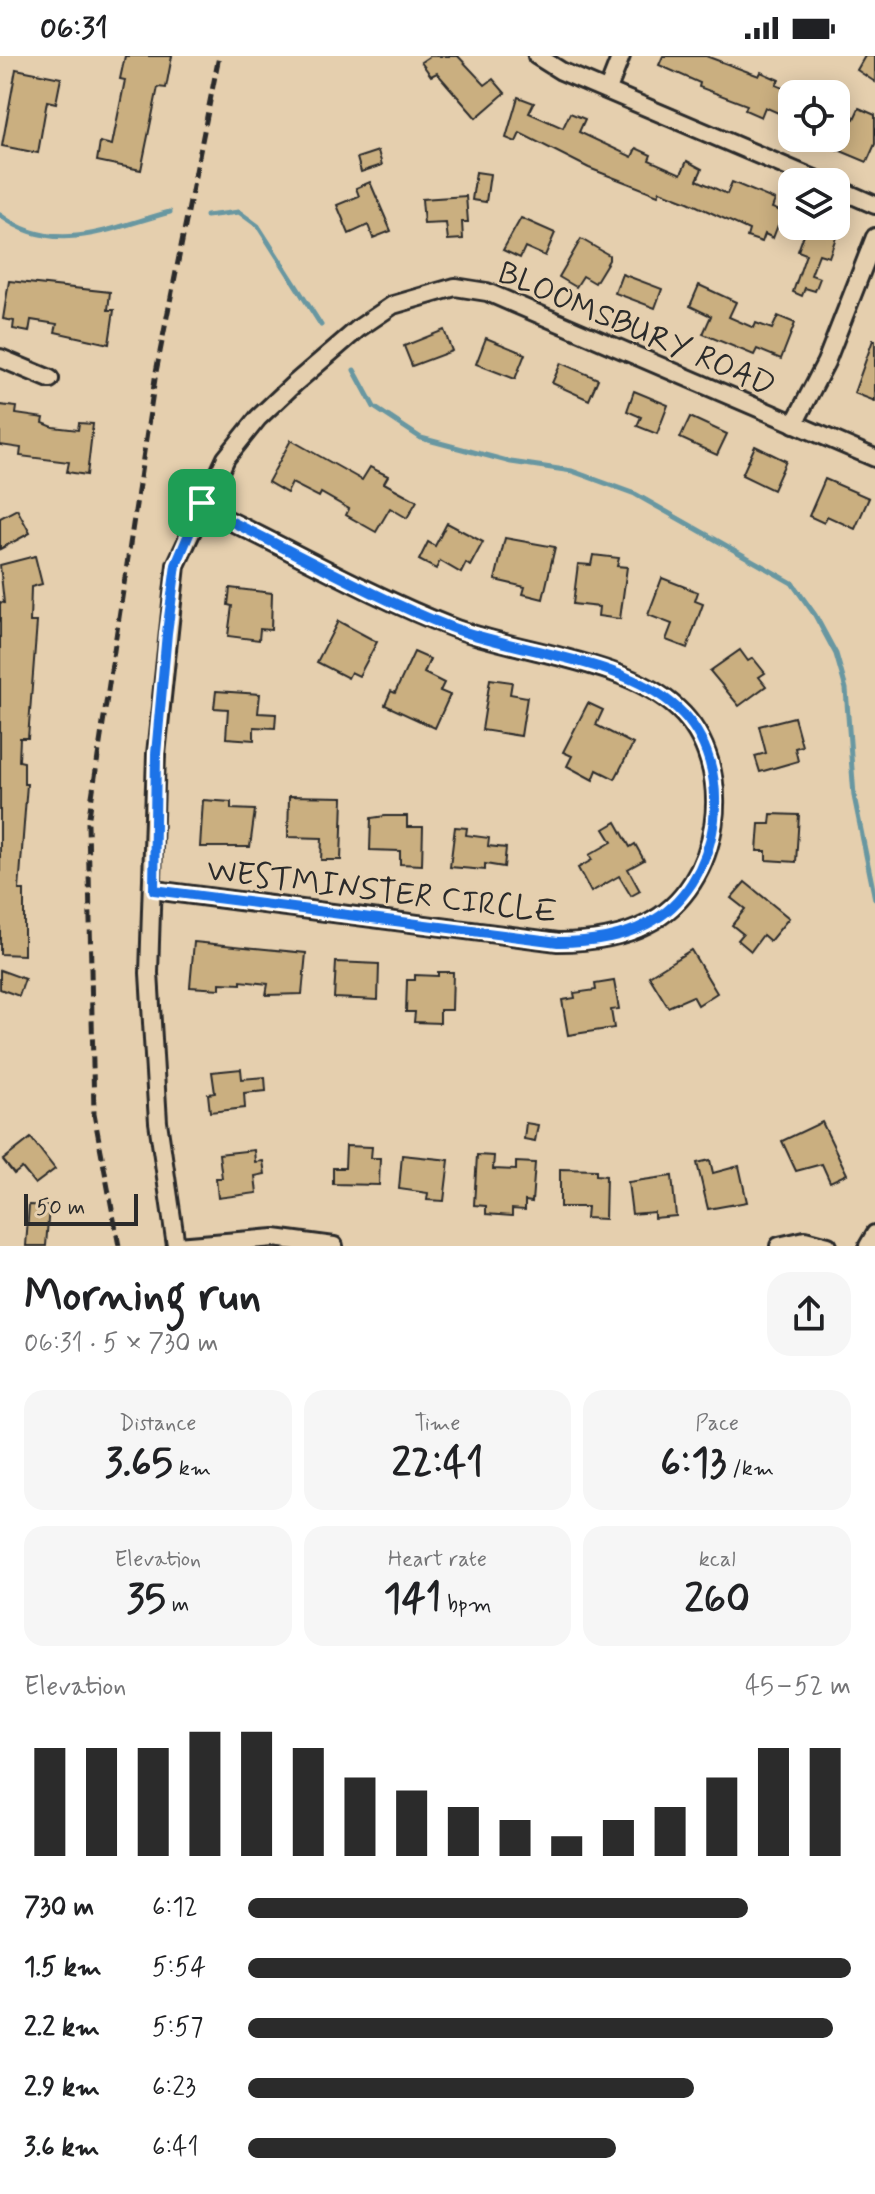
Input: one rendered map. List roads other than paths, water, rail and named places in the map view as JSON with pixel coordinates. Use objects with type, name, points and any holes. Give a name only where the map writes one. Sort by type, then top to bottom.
[{"type":"street","points":[[537,56],[561,71],[790,168]]},
{"type":"street","points":[[608,89],[621,56]]},
{"type":"street","points":[[850,194],[875,205]]},
{"type":"street","points":[[794,424],[826,362],[875,237]]},
{"type":"street","name":"BLOOMSBURY ROAD","points":[[176,1246],[158,1122],[149,973],[156,754],[167,633],[176,565],[202,503],[226,458],[258,418],[359,328],[393,305],[455,287],[487,292],[875,458]]},
{"type":"street","points":[[0,358],[50,379]]},
{"type":"street","name":"WESTMINSTER CIRCLE","points":[[154,890],[558,942],[589,942],[648,924],[671,905],[690,884],[707,855],[714,823],[715,786],[702,745],[678,709],[626,677],[451,627],[226,519],[202,503]]},
{"type":"street","points":[[868,1246],[875,1234]]},
{"type":"street","points":[[176,1246],[274,1238],[334,1246]]},
{"type":"street","points":[[779,1246],[805,1240],[828,1246]]},
{"type":"waterway","points":[[0,215],[21,228],[62,237],[104,231],[170,212]]},
{"type":"waterway","points":[[206,216],[239,212],[258,226],[321,325]]},
{"type":"waterway","points":[[354,370],[374,407],[421,438],[511,462],[572,471],[635,494],[792,583],[815,615],[836,654],[846,689],[854,796],[875,899]]},
{"type":"railway","points":[[119,1246],[94,1114],[88,823],[156,372],[219,56]]}]
